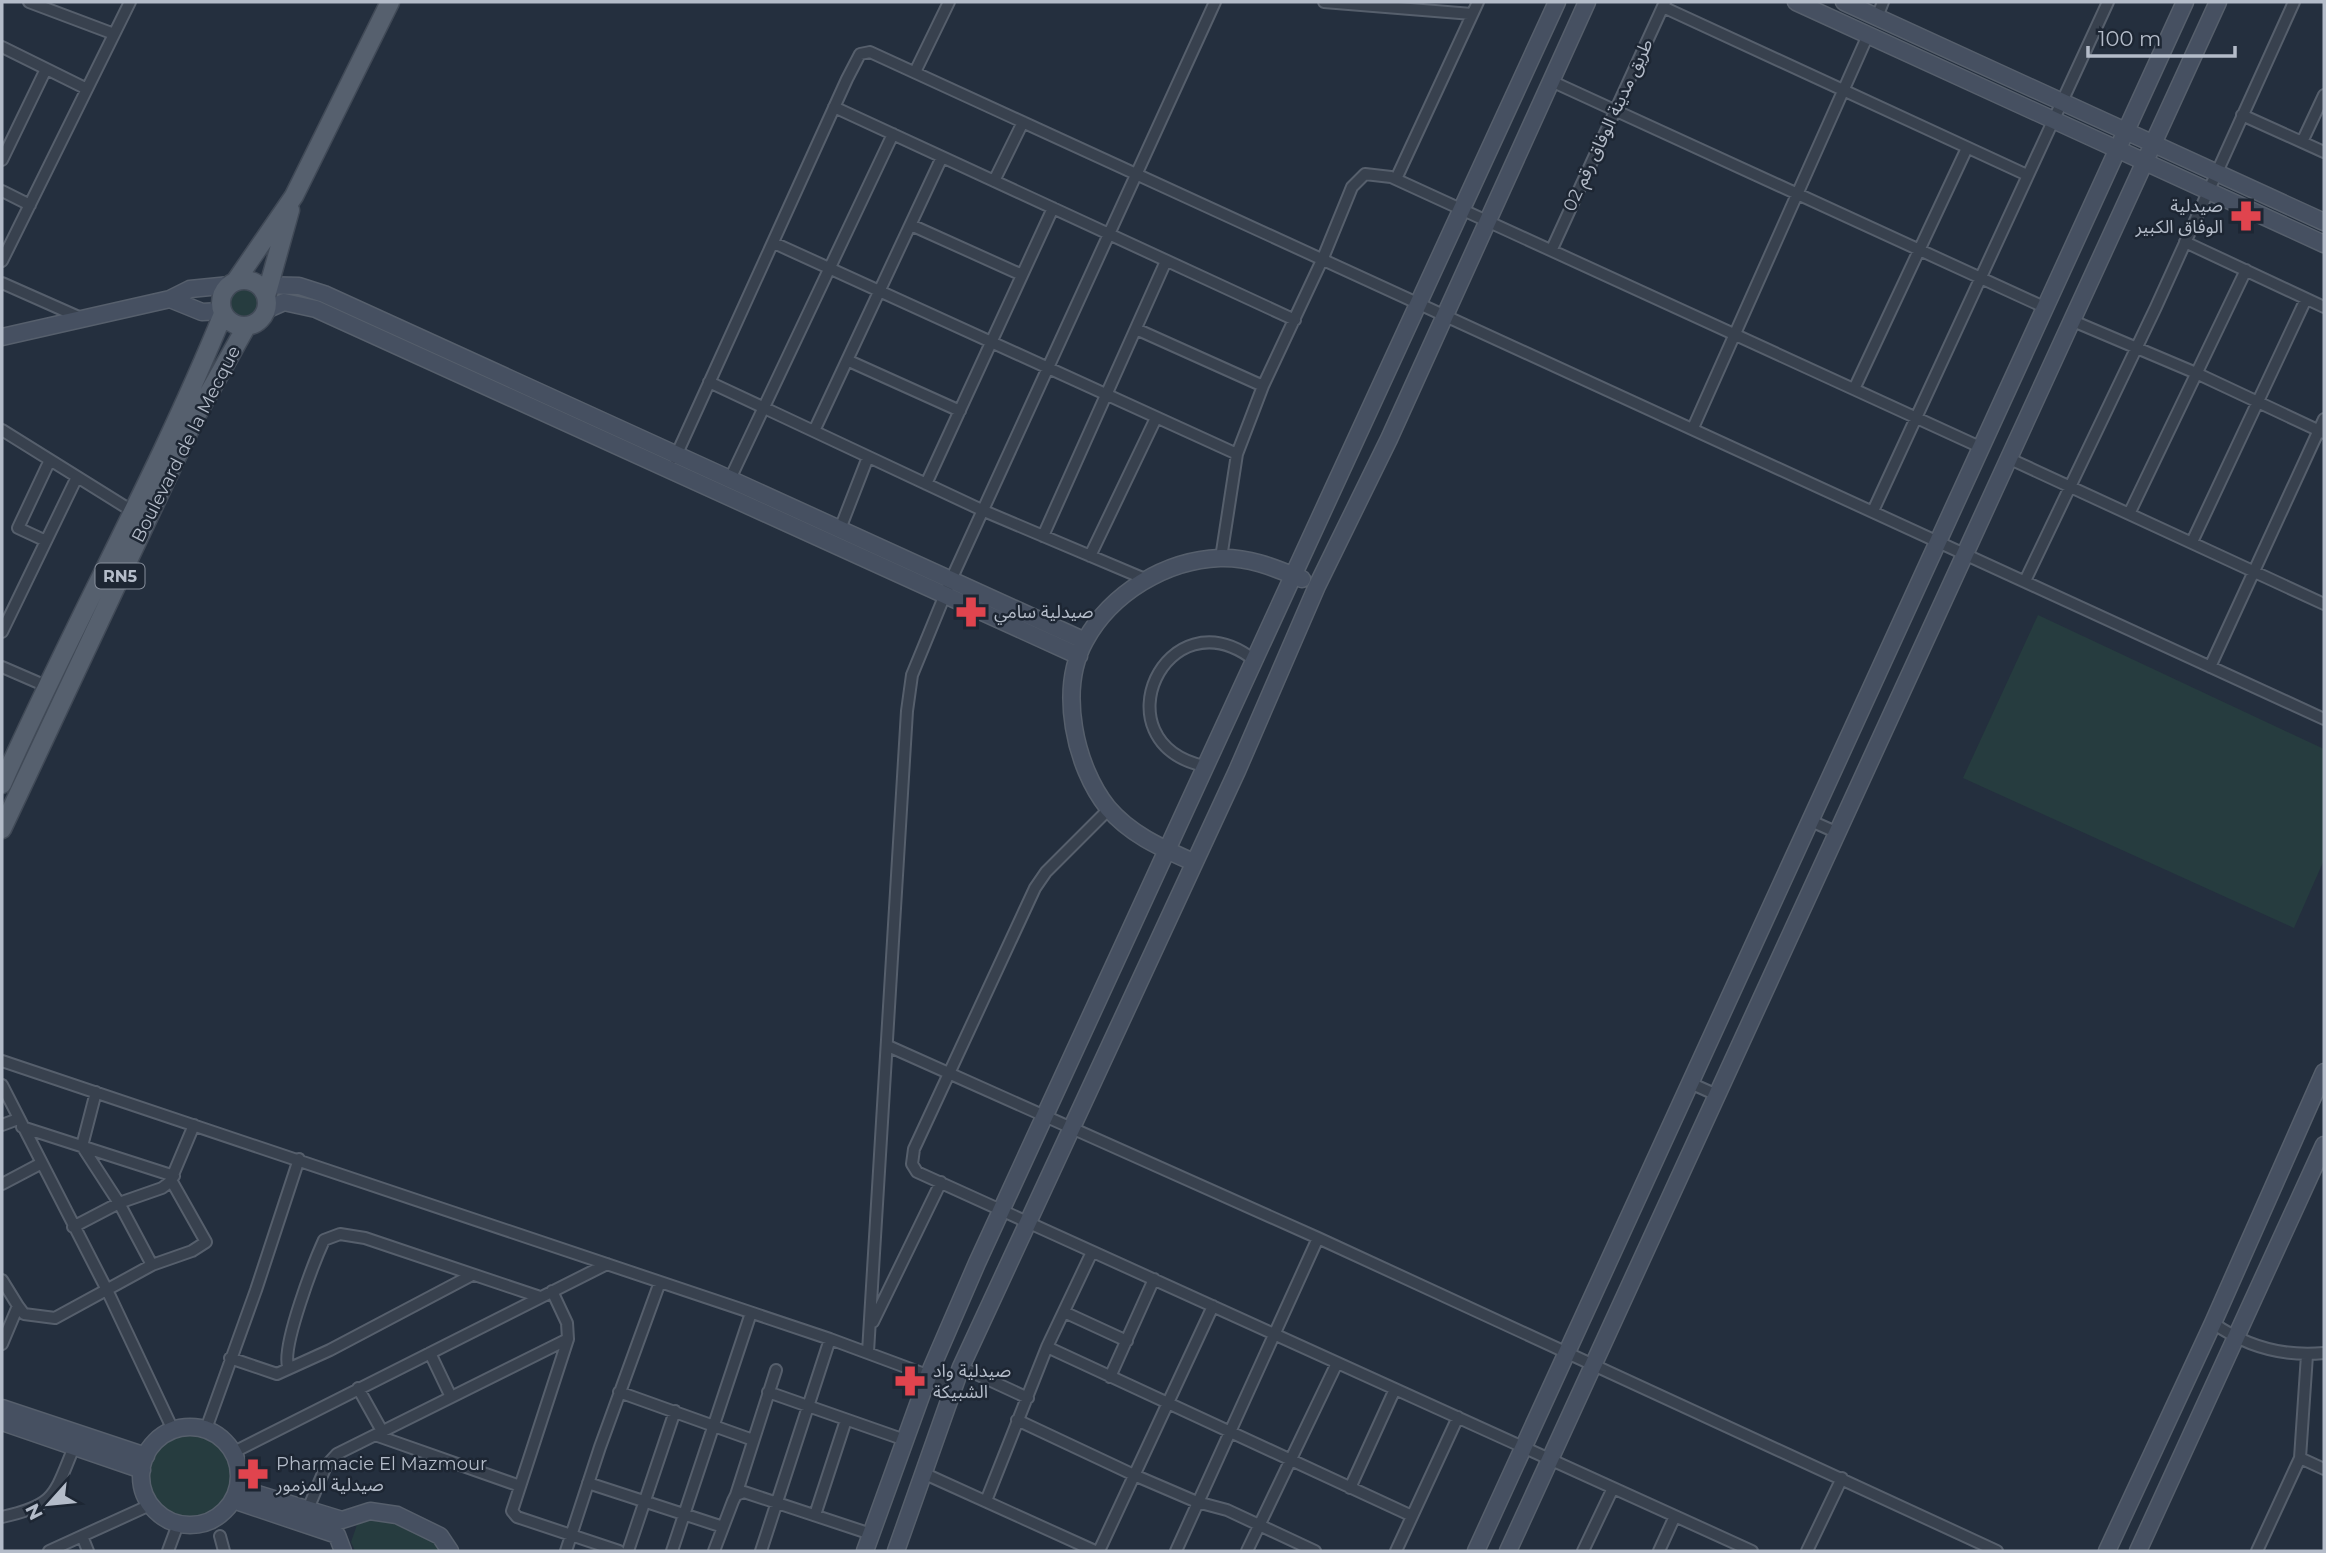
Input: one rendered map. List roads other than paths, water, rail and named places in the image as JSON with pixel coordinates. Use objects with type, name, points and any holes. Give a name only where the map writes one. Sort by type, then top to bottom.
[{"type":"main road","name":"RN5","points":[[265,294],[294,196],[390,2]]},
{"type":"main road","name":"Boulevard de la Mecque","points":[[2,784],[46,686],[132,511],[222,312],[222,296],[294,196]]},
{"type":"main road","points":[[232,283],[244,280],[265,294]]},
{"type":"main road","name":"Boulevard de la Mecque","points":[[222,312],[232,324],[246,327],[259,322],[265,294]]},
{"type":"main road","name":"Boulevard de la Mecque","points":[[2,829],[197,416],[246,327]]},
{"type":"street","points":[[29,2],[114,34]]},
{"type":"street","points":[[2,261],[130,2]]},
{"type":"street","points":[[915,72],[949,2]]},
{"type":"street","points":[[868,1352],[909,692],[920,655],[949,588],[1215,2]]},
{"type":"street","points":[[1326,2],[1415,6],[1472,15]]},
{"type":"street","points":[[1396,179],[1478,2]]},
{"type":"street","points":[[865,1551],[929,1374],[1001,1210],[1294,576],[1459,208],[1557,2]]},
{"type":"street","points":[[896,1551],[961,1367],[1237,771],[1317,586],[1390,439],[1587,2]]},
{"type":"street","points":[[1796,2],[2324,244]]},
{"type":"street","points":[[1844,2],[1880,9],[2061,101],[2324,222]]},
{"type":"street","points":[[1872,511],[2108,2]]},
{"type":"street","points":[[1476,1551],[2185,2]]},
{"type":"street","points":[[1508,1551],[2218,2]]},
{"type":"street","points":[[2025,581],[2072,487],[2294,2]]},
{"type":"street","points":[[1664,4],[2027,175]]},
{"type":"street","name":"طريق مدينة الوفاق رقم 02","points":[[1552,249],[1664,4]]},
{"type":"street","points":[[1693,428],[1868,35]]},
{"type":"street","points":[[2,47],[87,89]]},
{"type":"street","points":[[673,462],[834,107],[862,53],[875,53],[2324,719]]},
{"type":"street","points":[[2,160],[46,69]]},
{"type":"street","points":[[1551,81],[2044,307]]},
{"type":"street","points":[[2302,142],[2324,95]]},
{"type":"street","points":[[834,107],[1295,320]]},
{"type":"street","points":[[2242,115],[2324,152]]},
{"type":"street","points":[[994,181],[1023,122]]},
{"type":"street","points":[[730,479],[893,134]]},
{"type":"street","points":[[1855,387],[1917,249],[1967,148]]},
{"type":"street","points":[[814,432],[942,157]]},
{"type":"street","points":[[1221,558],[1237,454],[1263,386],[1356,180],[1373,173],[1396,179],[1552,249],[1980,447]]},
{"type":"street","points":[[2,191],[30,205]]},
{"type":"street","points":[[926,484],[1053,208]]},
{"type":"street","points":[[911,225],[1022,275]]},
{"type":"street","points":[[2185,242],[2324,307]]},
{"type":"street","points":[[774,243],[1047,370],[1237,454]]},
{"type":"street","points":[[1043,536],[1166,261]]},
{"type":"street","points":[[2130,512],[2246,270]]},
{"type":"street","points":[[2,283],[81,318]]},
{"type":"street","points":[[2,337],[170,299],[190,289],[232,283]]},
{"type":"street","points":[[265,294],[299,286],[324,294],[673,462],[1082,649]]},
{"type":"street","points":[[265,294],[284,302],[316,309],[673,462],[730,479],[839,528],[949,588]]},
{"type":"street","points":[[170,299],[193,310],[222,312]]},
{"type":"street","points":[[2192,542],[2306,299]]},
{"type":"street","points":[[2073,321],[2196,373],[2321,432]]},
{"type":"street","points":[[1136,329],[1263,386]]},
{"type":"street","points":[[849,360],[960,411]]},
{"type":"street","points":[[709,382],[984,511],[1146,579]]},
{"type":"street","points":[[1090,556],[1156,418]]},
{"type":"street","points":[[2210,667],[2321,432],[2324,419]]},
{"type":"street","points":[[2,430],[132,511]]},
{"type":"street","points":[[839,528],[868,457]]},
{"type":"street","points":[[2010,459],[2130,512],[2324,604]]},
{"type":"street","points":[[46,541],[18,528],[50,460]]},
{"type":"street","points":[[2,632],[77,477]]},
{"type":"street","points":[[1193,862],[1166,850],[1126,825],[1109,809],[1082,765],[1072,714],[1082,649],[1114,604],[1146,579],[1182,564],[1221,558],[1259,562],[1317,586]]},
{"type":"street","points":[[1204,766],[1177,756],[1157,734],[1149,706],[1154,678],[1173,655],[1200,643],[1229,645],[1254,660]]},
{"type":"street","points":[[2,667],[46,686]]},
{"type":"street","points":[[1109,809],[1041,879],[912,1158],[917,1172],[1675,1516],[1735,1548],[1752,1551]]},
{"type":"street","points":[[1811,821],[1838,833]]},
{"type":"street","points":[[888,1045],[1318,1238],[1997,1551]]},
{"type":"street","points":[[2,1061],[830,1339],[954,1385]]},
{"type":"street","points":[[2107,1551],[2213,1323],[2324,1072]]},
{"type":"street","points":[[1690,1083],[1717,1095]]},
{"type":"street","points":[[2,1085],[40,1164],[107,1290],[173,1430]]},
{"type":"street","points":[[96,1092],[82,1146],[119,1203],[152,1265]]},
{"type":"street","points":[[2,1125],[20,1123],[173,1178],[206,1242],[192,1251],[152,1265],[54,1318],[24,1314],[2,1280]]},
{"type":"street","points":[[73,1227],[119,1203],[162,1188],[173,1178],[194,1125]]},
{"type":"street","points":[[2138,1551],[2324,1145]]},
{"type":"street","points":[[205,1429],[299,1159]]},
{"type":"street","points":[[2,1184],[40,1164]]},
{"type":"street","points":[[870,1328],[941,1182]]},
{"type":"street","points":[[288,1366],[286,1354],[291,1334],[321,1247],[328,1237],[340,1234],[365,1238],[540,1297]]},
{"type":"street","points":[[1176,1551],[1318,1238]]},
{"type":"street","points":[[986,1501],[1047,1347],[1093,1252]]},
{"type":"street","points":[[234,1452],[607,1264]]},
{"type":"street","points":[[230,1358],[273,1374],[330,1350],[472,1275]]},
{"type":"street","points":[[1110,1377],[1154,1279]]},
{"type":"street","points":[[566,1551],[660,1282]]},
{"type":"street","points":[[552,1291],[567,1323],[568,1339],[513,1506],[514,1514],[619,1551]]},
{"type":"street","points":[[2,1344],[18,1306]]},
{"type":"street","points":[[923,1472],[1097,1551],[1213,1306]]},
{"type":"street","points":[[1064,1312],[1127,1341]]},
{"type":"street","points":[[672,1551],[751,1313]]},
{"type":"street","points":[[2213,1323],[2237,1338],[2271,1350],[2324,1353]]},
{"type":"street","points":[[308,1509],[330,1460],[568,1339]]},
{"type":"street","points":[[761,1551],[830,1339]]},
{"type":"street","points":[[1047,1347],[1412,1516]]},
{"type":"street","points":[[430,1353],[451,1397]]},
{"type":"street","points":[[2257,1551],[2300,1458],[2307,1354]]},
{"type":"street","points":[[1247,1551],[1337,1363]]},
{"type":"street","points":[[961,1367],[1028,1398]]},
{"type":"street","points":[[714,1551],[736,1495],[776,1370]]},
{"type":"street","points":[[358,1388],[379,1433],[520,1486]]},
{"type":"street","points":[[1350,1488],[1395,1389]]},
{"type":"street","points":[[620,1392],[753,1440]]},
{"type":"street","points":[[768,1392],[905,1440]]},
{"type":"street","points":[[2,1408],[144,1463]]},
{"type":"street","points":[[628,1551],[675,1411]]},
{"type":"street","points":[[1396,1551],[1458,1418]]},
{"type":"street","points":[[815,1515],[846,1420]]},
{"type":"street","points":[[1017,1420],[1134,1475],[1197,1502],[1227,1510],[1315,1551]]},
{"type":"street","points":[[2,1422],[74,1447],[144,1463]]},
{"type":"street","points":[[189,1427],[205,1429],[219,1436],[234,1452],[239,1464],[235,1494],[228,1508],[213,1517],[200,1522],[178,1524],[162,1517],[150,1505],[141,1482],[144,1463],[153,1445],[173,1430],[189,1427]]},
{"type":"street","points":[[2,1517],[28,1511],[47,1501],[56,1489],[74,1447]]},
{"type":"street","points":[[2300,1458],[2324,1469]]},
{"type":"street","points":[[1807,1551],[1842,1478]]},
{"type":"street","points":[[588,1483],[723,1527]]},
{"type":"street","points":[[1583,1551],[1613,1488]]},
{"type":"street","points":[[736,1495],[744,1492],[872,1534]]},
{"type":"street","points":[[235,1494],[308,1509],[339,1527]]},
{"type":"street","points":[[235,1494],[339,1527],[369,1511],[397,1515],[440,1536],[450,1551]]},
{"type":"street","points":[[50,1551],[150,1505]]},
{"type":"street","points":[[1659,1551],[1675,1516]]},
{"type":"street","points":[[168,1551],[178,1524]]},
{"type":"street","points":[[339,1527],[343,1551]]},
{"type":"street","points":[[82,1536],[88,1551]]},
{"type":"street","points":[[220,1536],[224,1551]]},
{"type":"street","points":[[1063,1551],[1069,1539]]},
{"type":"place","name":"صيدلية الوفاق الكبير","points":[[2246,216]]},
{"type":"place","name":"صيدلية سامي","points":[[971,612]]},
{"type":"place","name":"صيدلية واد الشبيكة","points":[[910,1381]]},
{"type":"place","name":"Pharmacie El Mazmour صيدلية المزمور","points":[[253,1474]]}]
